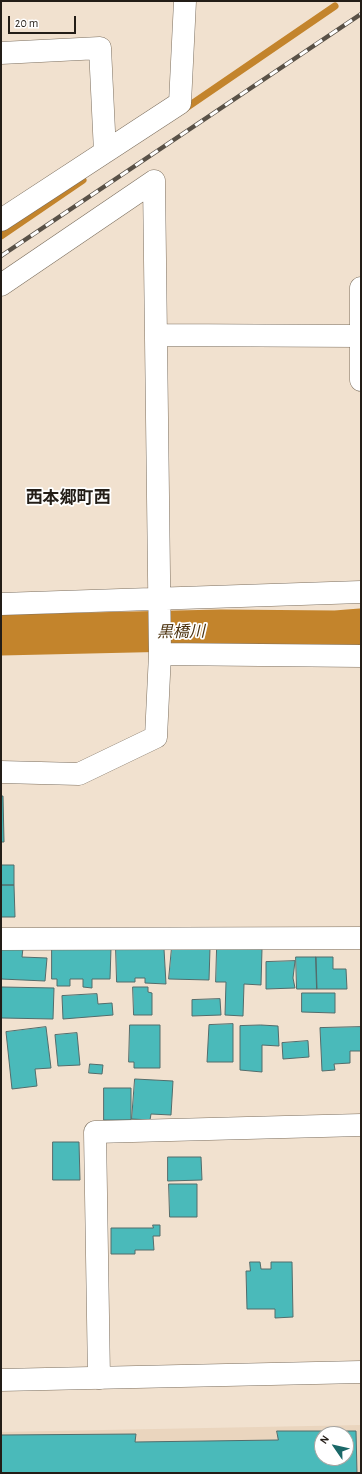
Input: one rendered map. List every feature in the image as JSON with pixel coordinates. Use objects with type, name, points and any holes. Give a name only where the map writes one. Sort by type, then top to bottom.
[{"type":"street","points":[[1,220],[180,103],[185,1]]},
{"type":"street","points":[[1,53],[100,48],[104,152]]},
{"type":"street","points":[[1,285],[154,181],[157,335],[158,600],[160,654],[156,737],[79,774],[1,772]]},
{"type":"street","points":[[361,288],[361,380]]},
{"type":"street","points":[[157,335],[360,336]]},
{"type":"street","points":[[1,604],[158,600],[361,592]]},
{"type":"street","points":[[160,654],[361,656]]},
{"type":"street","points":[[1,939],[361,938]]},
{"type":"street","points":[[99,1378],[94,1132],[361,1125]]},
{"type":"street","points":[[1,1380],[361,1372]]},
{"type":"shaded area","points":[[361,1425],[360,1473],[1,1473],[1,1432]]},
{"type":"building","points":[[1,796],[3,796],[4,842],[1,842]]},
{"type":"building","points":[[1,865],[14,865],[14,885],[1,885]]},
{"type":"building","points":[[1,885],[14,885],[15,917],[1,917]]},
{"type":"building","points":[[2,947],[23,948],[22,957],[47,958],[45,981],[1,979]]},
{"type":"building","points":[[172,947],[210,948],[209,980],[169,979]]},
{"type":"building","points":[[52,948],[111,948],[110,979],[92,979],[92,988],[83,987],[83,979],[70,979],[70,986],[57,986],[57,979],[52,979]]},
{"type":"building","points":[[217,948],[262,949],[261,985],[244,984],[243,1016],[225,1015],[226,982],[216,982]]},
{"type":"building","points":[[116,949],[164,949],[166,984],[145,983],[145,978],[135,978],[135,982],[117,982]]},
{"type":"building","points":[[296,957],[316,957],[317,989],[297,989]]},
{"type":"building","points":[[316,957],[333,957],[333,969],[346,969],[347,989],[317,989]]},
{"type":"building","points":[[295,961],[293,978],[295,988],[266,989],[266,962]]},
{"type":"building","points":[[2,987],[54,988],[53,1019],[2,1018]]},
{"type":"building","points":[[133,987],[148,987],[148,992],[152,993],[152,1015],[134,1015]]},
{"type":"building","points":[[302,993],[335,993],[335,1013],[302,1012]]},
{"type":"building","points":[[97,994],[98,1004],[112,1003],[113,1015],[63,1019],[62,996]]},
{"type":"building","points":[[220,999],[221,1015],[192,1016],[192,1000]]},
{"type":"building","points":[[233,1024],[233,1062],[207,1062],[209,1025]]},
{"type":"building","points":[[130,1025],[160,1025],[160,1068],[134,1068],[134,1062],[129,1062]]},
{"type":"building","points":[[240,1026],[278,1026],[279,1046],[262,1045],[262,1072],[240,1070]]},
{"type":"building","points":[[46,1027],[51,1068],[35,1069],[37,1086],[12,1089],[6,1032]]},
{"type":"building","points":[[361,1027],[361,1051],[350,1051],[350,1063],[334,1064],[335,1070],[322,1071],[320,1028]]},
{"type":"building","points":[[77,1033],[80,1065],[58,1066],[55,1035]]},
{"type":"building","points":[[308,1041],[309,1057],[283,1059],[282,1043]]},
{"type":"building","points":[[90,1064],[103,1065],[102,1074],[89,1073]]},
{"type":"building","points":[[135,1079],[173,1081],[171,1115],[151,1114],[150,1120],[132,1119]]},
{"type":"building","points":[[104,1088],[131,1088],[131,1120],[104,1120]]},
{"type":"building","points":[[53,1142],[79,1142],[80,1180],[53,1180]]},
{"type":"building","points":[[168,1157],[201,1157],[202,1180],[168,1181]]},
{"type":"building","points":[[169,1184],[197,1184],[197,1217],[170,1217]]},
{"type":"building","points":[[153,1225],[160,1225],[160,1236],[153,1236],[154,1250],[135,1250],[135,1254],[111,1254],[111,1228],[153,1228]]},
{"type":"building","points":[[250,1262],[260,1262],[261,1269],[271,1269],[271,1262],[292,1262],[293,1317],[275,1318],[275,1309],[247,1309],[246,1271],[250,1271]]},
{"type":"building","points":[[277,1431],[314,1431],[314,1466],[354,1466],[354,1431],[356,1431],[357,1473],[1,1473],[1,1435],[136,1434],[135,1442],[278,1440]]},
{"type":"waterway","points":[[183,110],[335,6]]},
{"type":"waterway","points":[[1,236],[83,180]]},
{"type":"waterway","name":"黒橋川","points":[[1,635],[221,630],[336,631],[361,629]]},
{"type":"railway","points":[[1,256],[361,14]]},
{"type":"district","name":"西本郷町西","points":[[68,498]]}]
